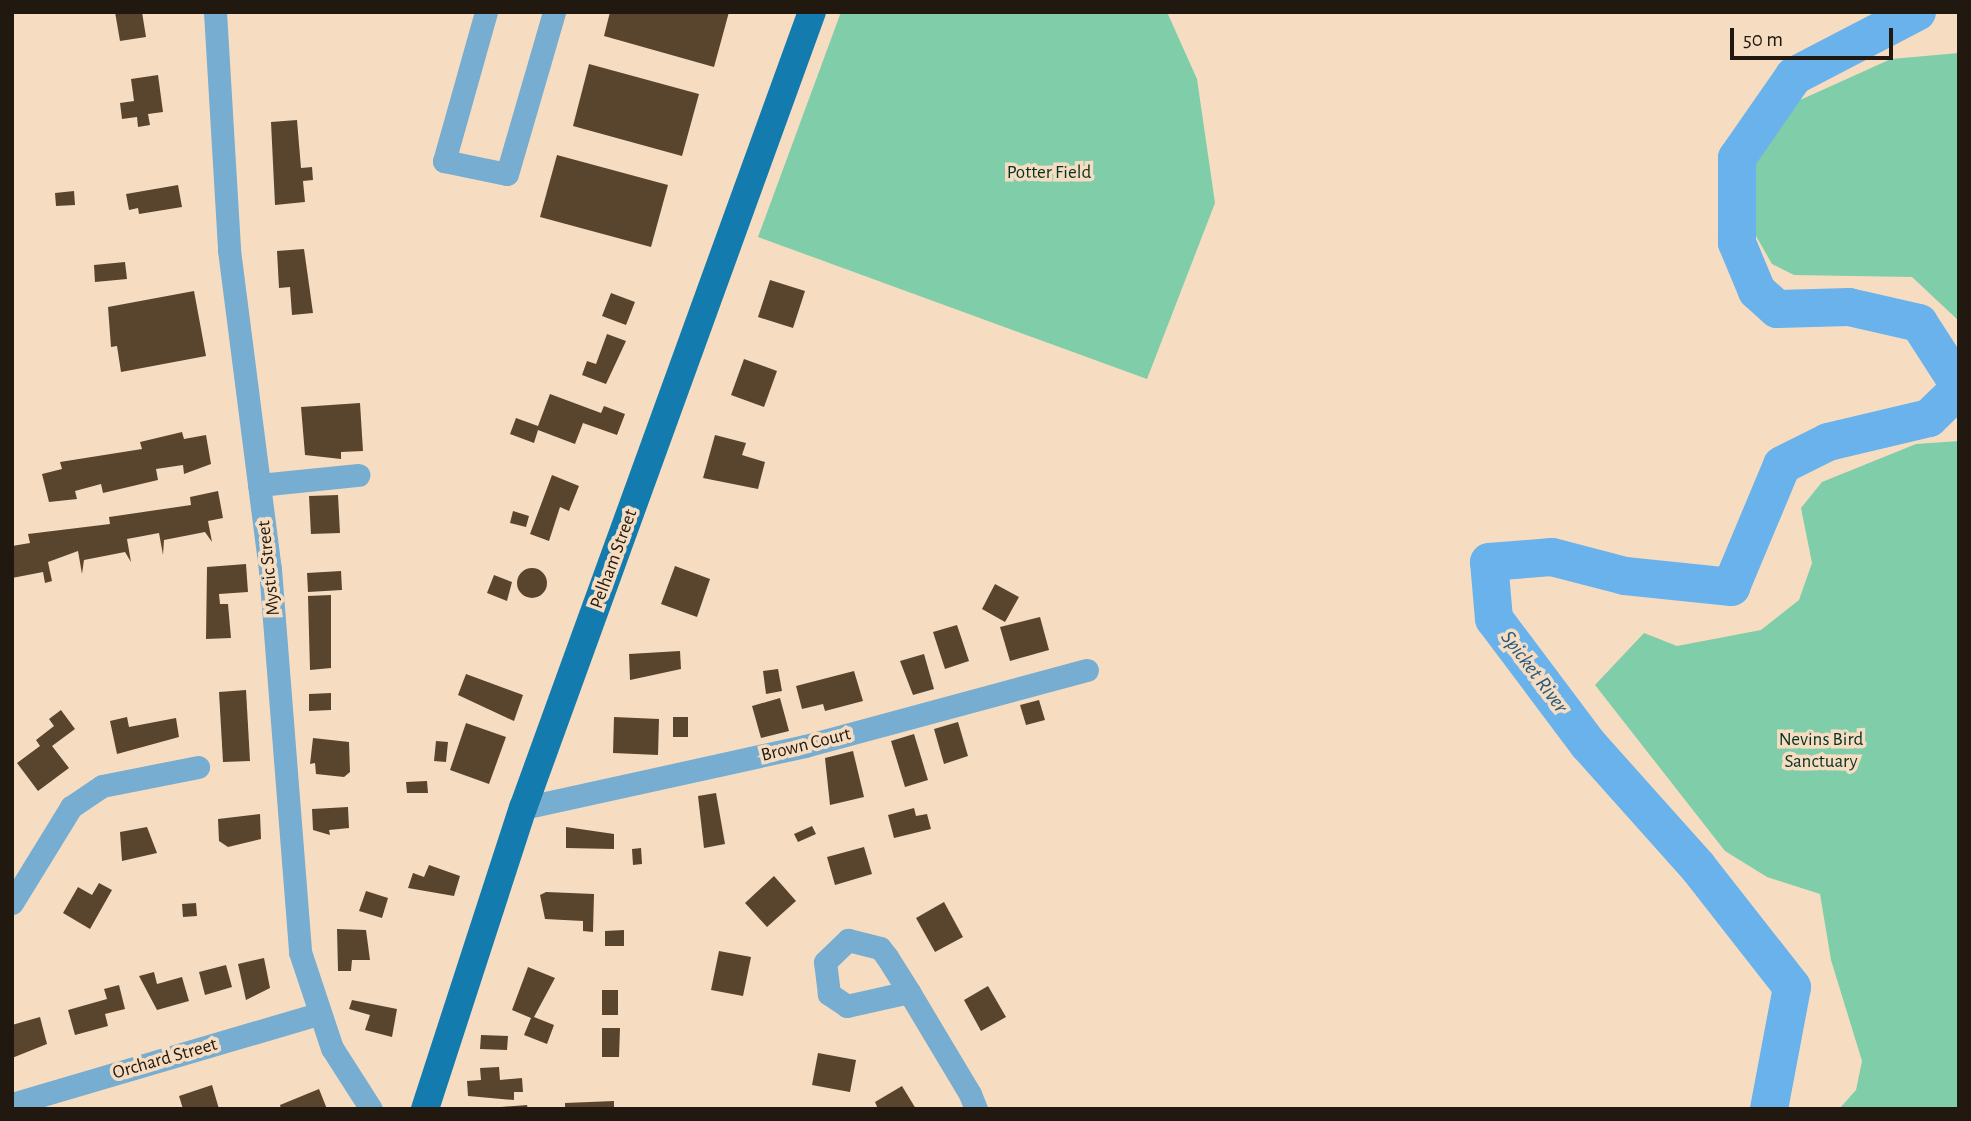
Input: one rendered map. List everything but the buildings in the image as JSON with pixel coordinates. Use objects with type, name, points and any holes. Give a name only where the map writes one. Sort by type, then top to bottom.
[{"type":"main road","name":"Pelham Street","points":[[425,1109],[523,808],[812,12]]},
{"type":"street","name":"Mystic Street","points":[[215,12],[229,250],[259,485],[296,915],[317,1014],[371,1109]]},
{"type":"street","points":[[486,12],[444,161],[507,174],[554,12]]},
{"type":"street","points":[[259,485],[358,475]]},
{"type":"street","name":"Brown Court","points":[[523,808],[805,746],[1087,670]]},
{"type":"street","points":[[12,903],[71,807],[102,786],[198,767]]},
{"type":"street","points":[[909,992],[976,1109]]},
{"type":"street","name":"Orchard Street","points":[[12,1104],[317,1014]]},
{"type":"green space","name":"Potter Field","points":[[841,12],[1167,12],[1197,79],[1215,203],[1147,379],[758,237]]},
{"type":"green space","points":[[1959,53],[1959,321],[1912,277],[1794,275],[1772,264],[1752,229],[1749,181],[1762,139],[1789,105],[1891,59]]},
{"type":"green space","name":"Nevins Bird Sanctuary","points":[[1959,441],[1959,1109],[1839,1109],[1856,1090],[1862,1061],[1831,960],[1820,894],[1767,877],[1725,851],[1595,685],[1644,633],[1677,646],[1761,630],[1799,600],[1812,563],[1801,508],[1822,482],[1916,444]]},
{"type":"waterway","name":"Spicket River","points":[[1917,12],[1794,76],[1737,158],[1737,243],[1757,291],[1777,309],[1849,307],[1919,323],[1959,385]]},
{"type":"waterway","name":"Spicket River","points":[[1769,1109],[1792,987],[1698,867],[1588,744],[1494,619],[1489,562],[1552,557],[1625,576],[1731,587],[1782,465],[1828,442],[1929,418],[1959,389]]}]
